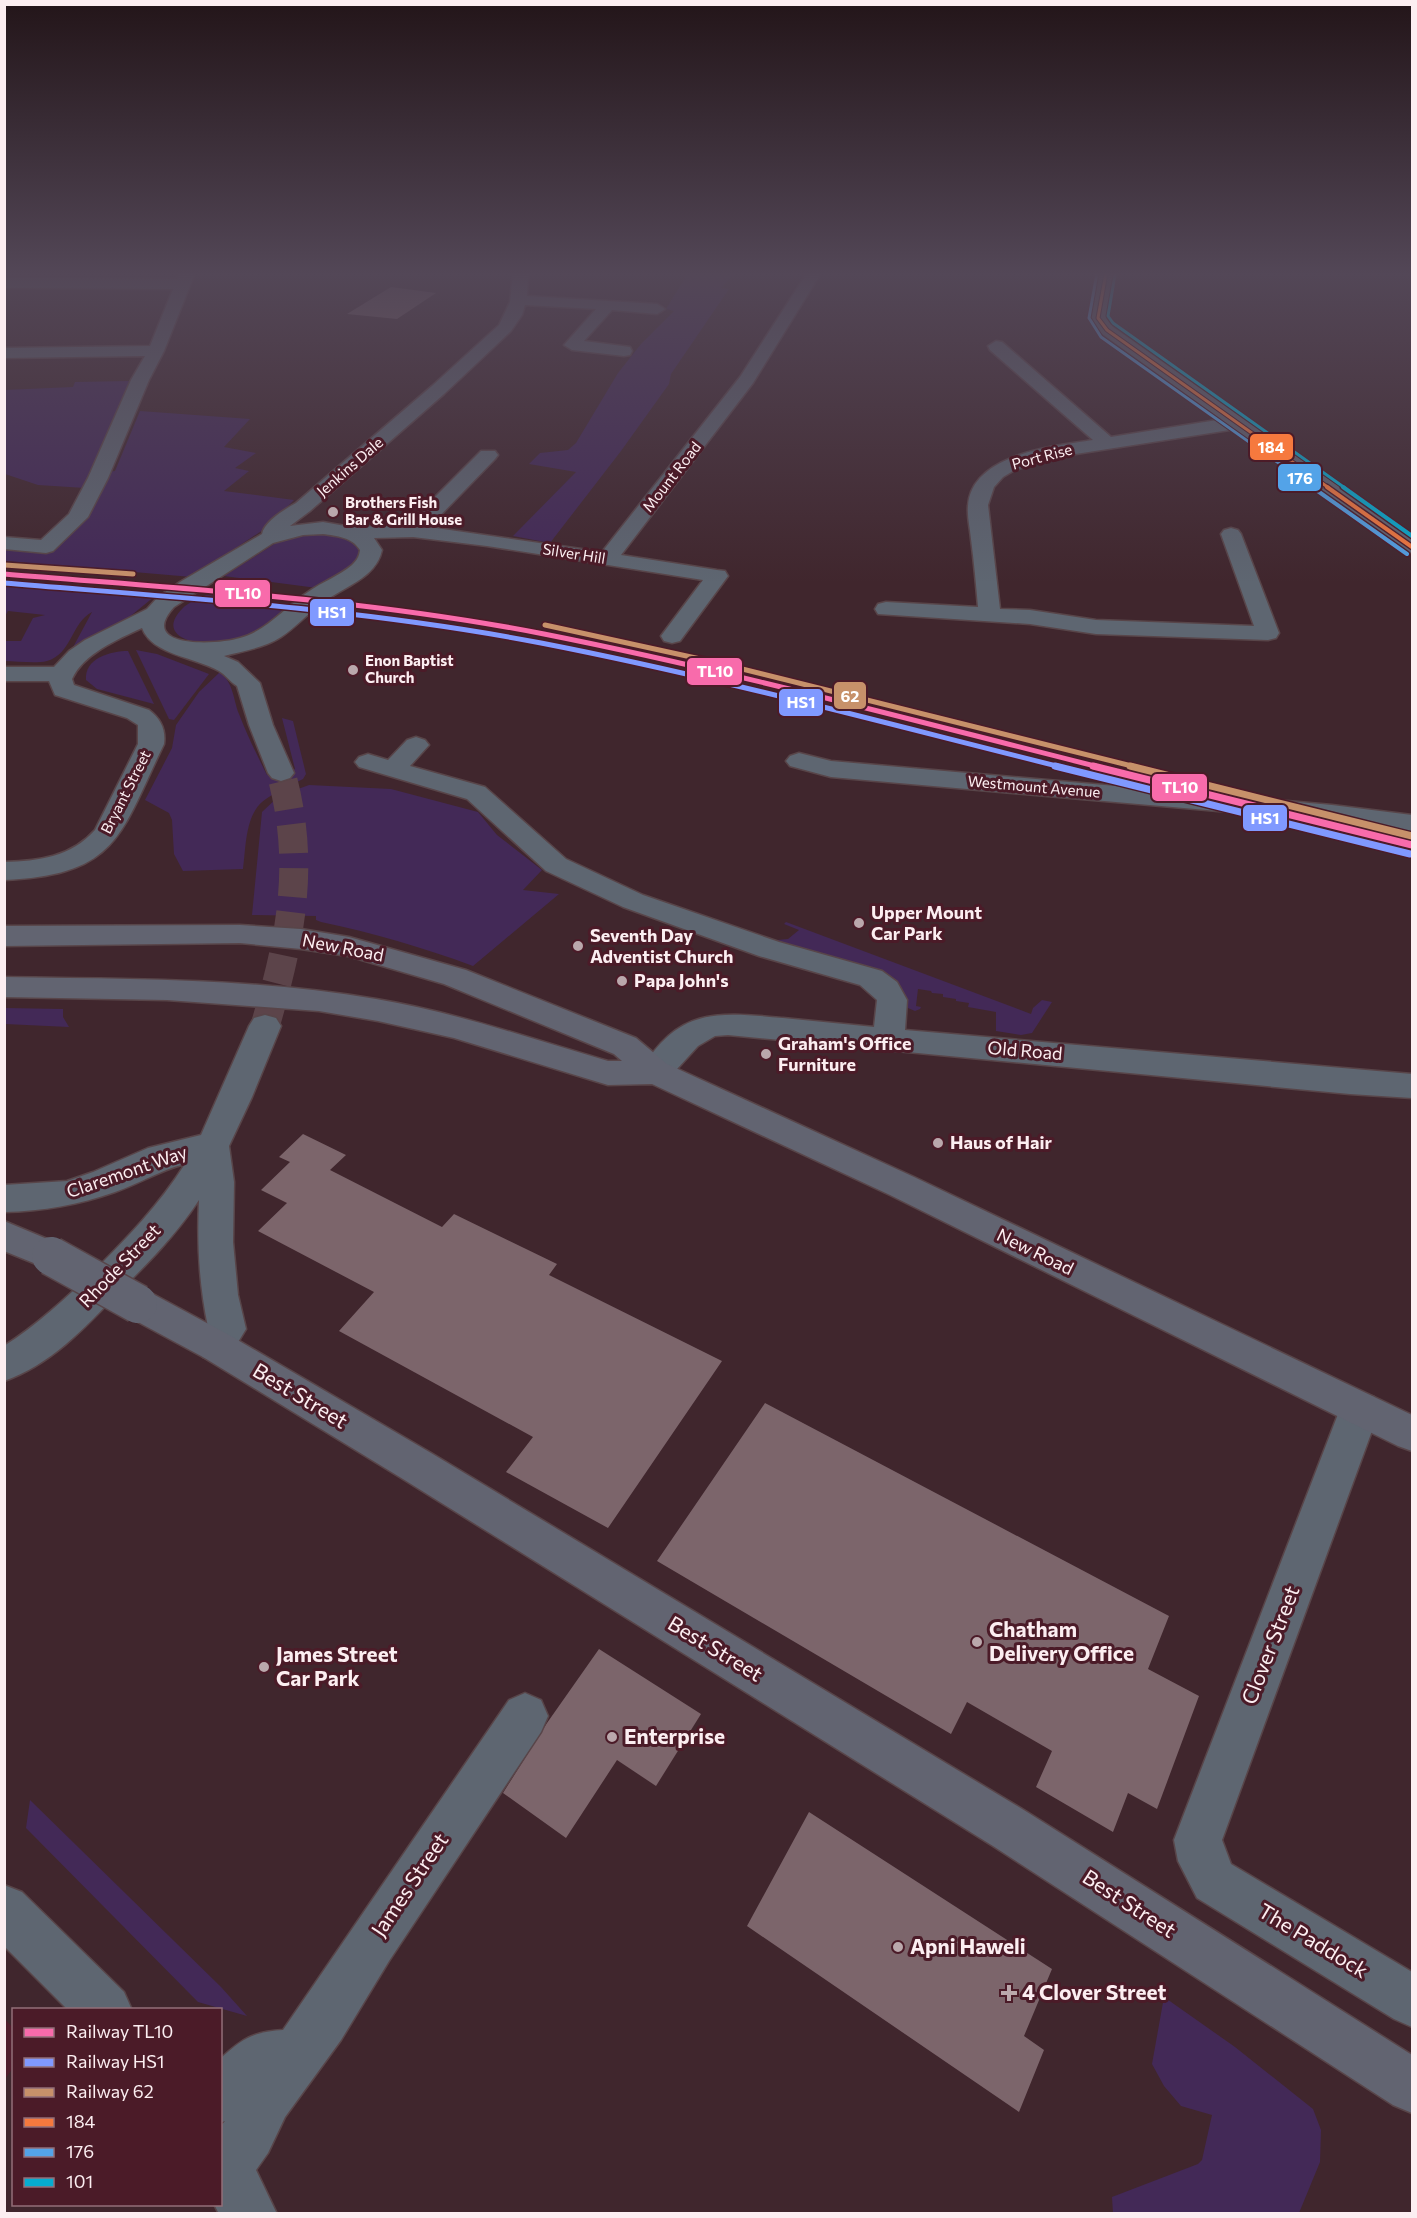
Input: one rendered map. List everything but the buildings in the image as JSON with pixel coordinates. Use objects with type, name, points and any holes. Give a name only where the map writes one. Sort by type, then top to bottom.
[{"type":"main road","points":[[1172,377],[1413,547]]},
{"type":"main road","name":"New Road","points":[[4,936],[231,934],[301,939],[349,947],[456,977],[625,1046],[656,1072],[902,1186],[1413,1434]]},
{"type":"main road","name":"New Road","points":[[4,987],[167,990],[320,1001],[456,1028],[608,1072],[656,1072]]},
{"type":"main road","name":"Best Street","points":[[4,1235],[51,1256],[216,1346],[417,1466],[1011,1829],[1413,2086]]},
{"type":"street","points":[[4,543],[46,547],[78,517],[98,478],[142,377]]},
{"type":"street","name":"Jenkins Dale","points":[[266,539],[291,514],[303,507],[453,377]]},
{"type":"street","name":"Mount Road","points":[[607,559],[749,377]]},
{"type":"street","points":[[1031,377],[1107,442]]},
{"type":"street","name":"Port Rise","points":[[990,615],[978,507],[985,486],[1000,470],[1047,453],[1236,423]]},
{"type":"street","points":[[422,533],[488,455]]},
{"type":"street","name":"Jenkins Dale","points":[[303,507],[311,523],[323,528]]},
{"type":"street","name":"Silver Hill","points":[[266,539],[302,529],[323,528],[352,533],[422,533],[487,540],[717,576],[672,636]]},
{"type":"street","points":[[352,533],[364,539],[369,545],[371,550],[369,560]]},
{"type":"street","name":"Silver Hill","points":[[273,632],[315,597],[357,572],[369,560],[404,540],[422,533]]},
{"type":"street","points":[[886,609],[1035,618],[1096,627],[1268,633],[1230,534]]},
{"type":"street","points":[[4,674],[60,675],[67,663],[160,608],[266,539]]},
{"type":"street","points":[[160,608],[152,628],[156,636],[175,646],[227,665],[248,683],[261,724],[281,772]]},
{"type":"street","points":[[93,647],[127,640],[147,640],[175,646],[236,647],[273,632]]},
{"type":"street","points":[[248,683],[254,674],[257,656],[273,632]]},
{"type":"street","name":"Bryant Street","points":[[4,871],[53,866],[73,859],[100,842],[110,828],[151,744],[152,730],[145,718],[136,712],[68,692],[61,687],[60,675]]},
{"type":"street","points":[[416,745],[380,765],[476,793],[556,865],[633,901],[769,949],[871,978],[886,989],[892,1000],[889,1038]]},
{"type":"street","name":"Westmount Avenue","points":[[799,761],[831,769],[1321,812],[1413,823]]},
{"type":"street","name":"Old Road","points":[[656,1072],[686,1039],[709,1025],[747,1025],[1291,1077],[1413,1086]]},
{"type":"street","name":"Claremont Way","points":[[216,1346],[227,1329],[215,1252],[217,1182],[212,1146],[231,1112],[265,1026]]},
{"type":"street","name":"Claremont Way","points":[[4,1200],[39,1198],[77,1191],[119,1176],[160,1157],[212,1146]]},
{"type":"street","name":"Rhode Street","points":[[4,1365],[28,1353],[63,1323],[150,1237],[179,1201],[212,1146]]},
{"type":"street","name":"Clover Street","points":[[1214,1881],[1203,1861],[1198,1840],[1360,1409]]},
{"type":"street","name":"James Street","points":[[231,2179],[266,2098],[525,1716]]},
{"type":"street","name":"The Paddock","points":[[1214,1881],[1413,2001]]},
{"type":"street","points":[[4,1910],[104,2008]]},
{"type":"street","points":[[222,2094],[261,2058],[297,2055]]},
{"type":"shaded area","points":[[616,377],[670,377],[669,384],[621,451],[550,543],[513,536],[576,472],[529,464],[540,453],[568,450],[576,443]]},
{"type":"shaded area","points":[[129,381],[98,478],[85,488],[38,485],[5,474],[4,390],[73,387],[75,382]]},
{"type":"shaded area","points":[[140,411],[250,419],[224,447],[256,453],[235,468],[249,471],[224,491],[294,500],[266,528],[192,577],[5,561],[5,550],[48,554],[70,532],[107,472],[115,471]]},
{"type":"shaded area","points":[[300,535],[332,536],[348,541],[359,551],[356,563],[317,588],[224,576],[279,541]]},
{"type":"shaded area","points":[[5,584],[155,596],[122,623],[71,651],[92,612],[80,623],[62,652],[55,657],[37,662],[4,661],[5,641],[21,641],[33,618],[45,615],[8,611],[5,616]]},
{"type":"shaded area","points":[[206,595],[301,605],[250,636],[228,643],[198,643],[181,637],[173,626],[175,618],[184,607]]},
{"type":"shaded area","points":[[136,650],[157,654],[209,674],[174,720],[169,719]]},
{"type":"shaded area","points":[[128,651],[154,704],[97,689],[86,680],[89,666],[94,661],[107,654]]},
{"type":"shaded area","points":[[220,672],[231,687],[242,722],[267,775],[295,769],[282,718],[293,721],[306,774],[303,779],[272,795],[256,808],[247,833],[243,869],[183,871],[174,854],[172,820],[169,813],[145,800],[172,748],[176,725],[199,692]]},
{"type":"shaded area","points":[[309,785],[391,789],[478,812],[497,835],[542,870],[523,890],[559,894],[473,966],[397,941],[321,922],[316,920],[316,916],[252,915],[262,812],[279,796]]},
{"type":"shaded area","points":[[786,922],[1031,1014],[1033,1008],[1042,1000],[1052,1002],[1032,1033],[1021,1035],[996,1031],[996,1012],[968,1007],[969,1003],[943,997],[943,994],[931,991],[918,989],[916,1006],[921,1007],[915,1011],[908,1008],[905,998],[777,943],[777,940],[788,939],[799,930],[784,924]]},
{"type":"shaded area","points":[[5,1008],[63,1009],[63,1017],[69,1027],[5,1024]]},
{"type":"shaded area","points":[[30,1800],[221,1987],[247,2016],[198,2002],[26,1828]]},
{"type":"shaded area","points":[[1164,1997],[1235,2047],[1313,2109],[1321,2130],[1320,2162],[1299,2213],[1113,2213],[1112,2197],[1198,2164],[1202,2160],[1212,2115],[1181,2106],[1164,2086],[1152,2064]]},
{"type":"shaded area","points":[[4,2018],[12,2027],[12,2069],[5,2079]]},
{"type":"tunnel","points":[[265,1026],[288,931],[294,870],[289,806],[281,773]]},
{"type":"rail line","name":"62","points":[[5,565],[133,574]]},
{"type":"rail line","name":"TL10","points":[[4,574],[284,597],[440,617],[543,634],[712,671],[1412,845]]},
{"type":"rail line","name":"HS1","points":[[4,583],[283,606],[439,626],[541,643],[710,680],[1410,854]]},
{"type":"rail line","name":"62","points":[[545,625],[714,662],[1412,836]]},
{"type":"transit line","name":"176","points":[[1157,377],[1407,554]]},
{"type":"transit line","name":"184","points":[[1172,377],[1412,547]]},
{"type":"transit line","name":"101","points":[[1188,377],[1412,536]]},
{"type":"place","name":"Brothers Fish Bar & Grill House","points":[[333,512]]},
{"type":"place","name":"Enon Baptist Church","points":[[353,670]]},
{"type":"place","name":"Upper Mount Car Park","points":[[859,923]]},
{"type":"place","name":"Seventh Day Adventist Church","points":[[578,946]]},
{"type":"place","name":"Papa John's","points":[[622,981]]},
{"type":"place","name":"Graham's Office Furniture","points":[[766,1054]]},
{"type":"place","name":"Haus of Hair","points":[[938,1143]]},
{"type":"place","name":"Chatham Delivery Office","points":[[977,1642]]},
{"type":"place","name":"James Street Car Park","points":[[264,1667]]},
{"type":"place","name":"Enterprise","points":[[612,1737]]},
{"type":"place","name":"Apni Haweli","points":[[898,1947]]},
{"type":"place","name":"4 Clover Street","points":[[1009,1993]]}]
